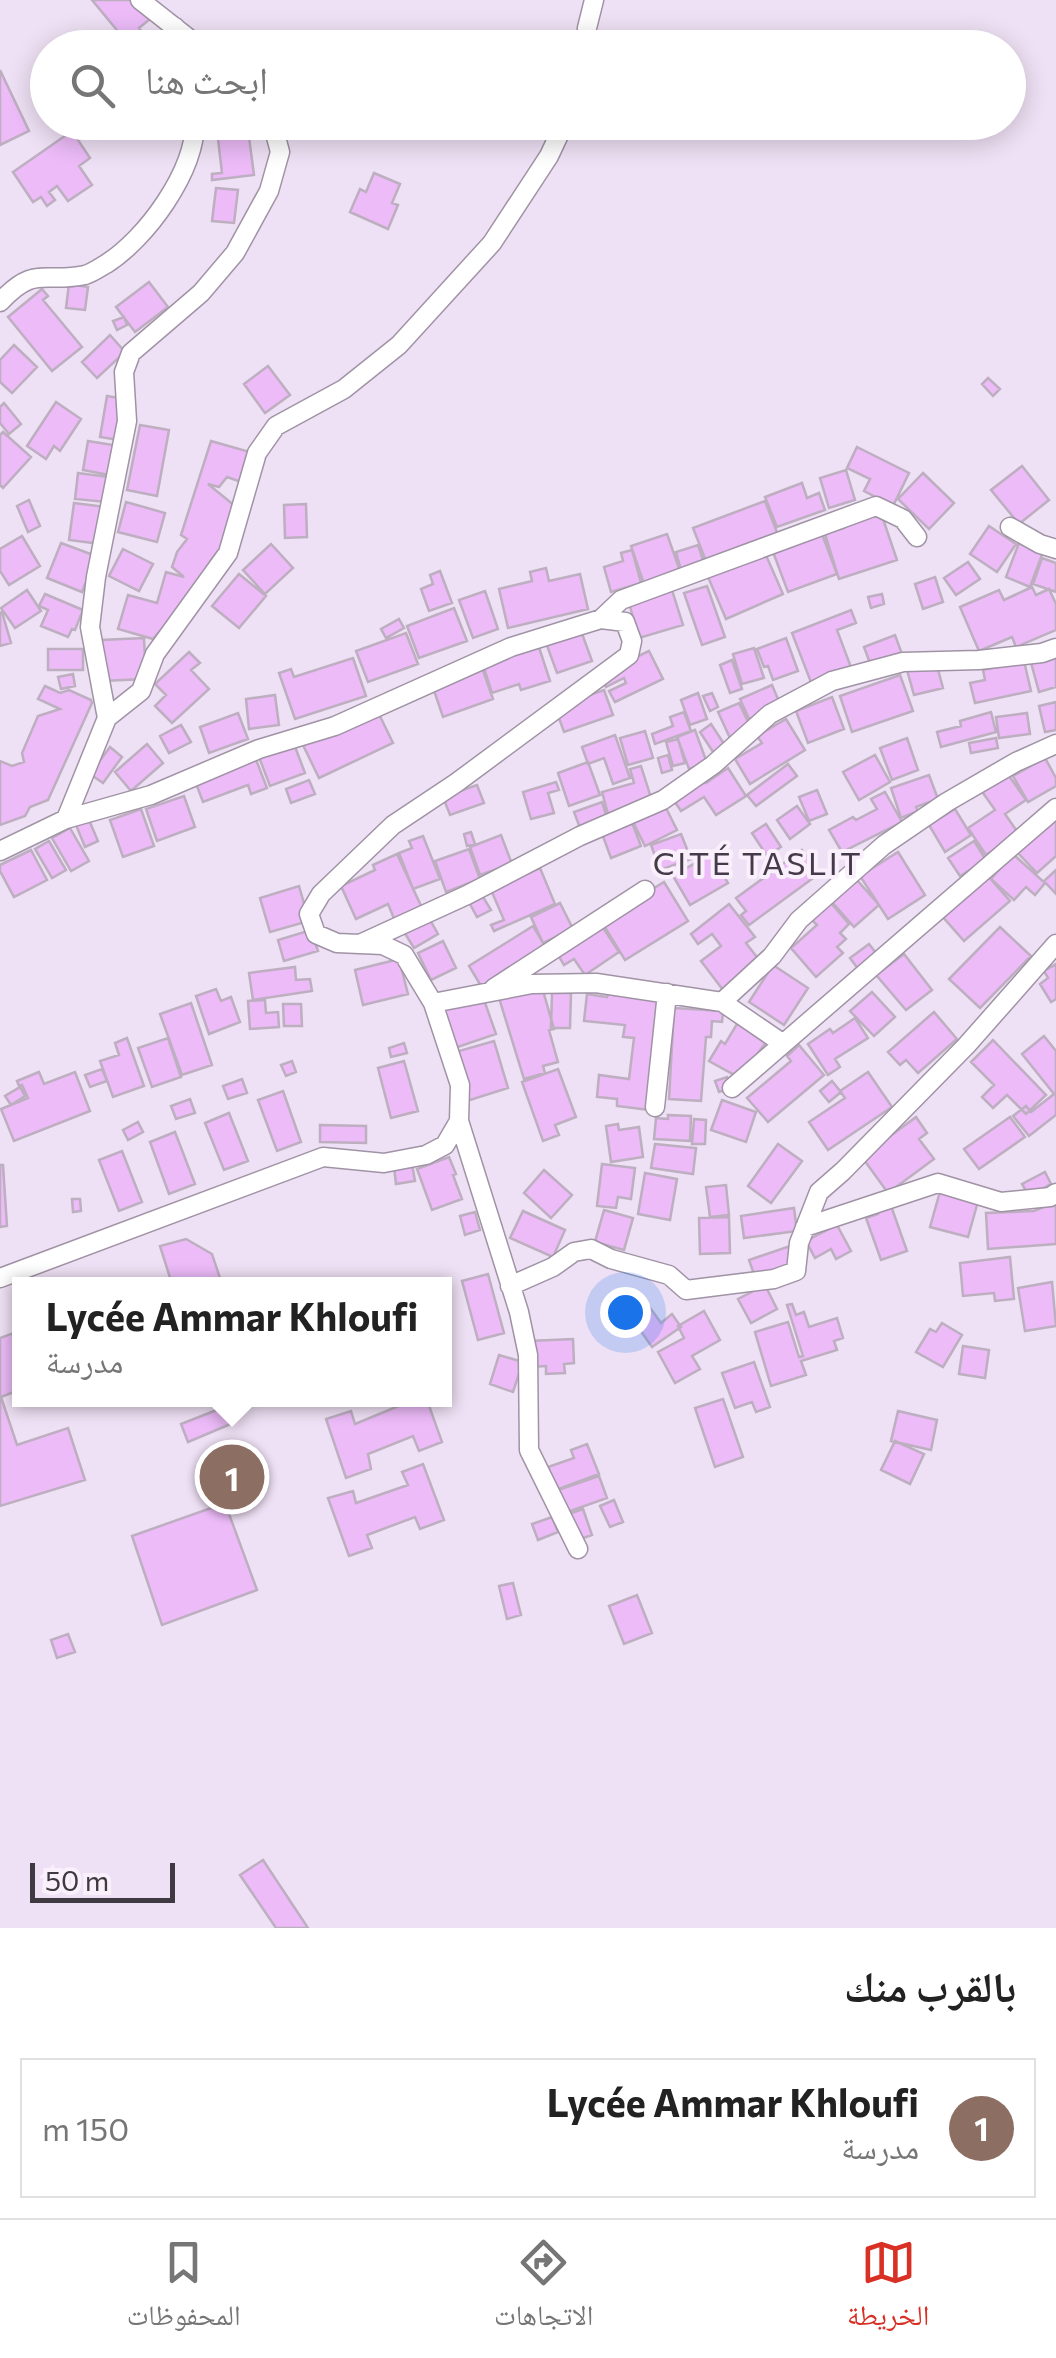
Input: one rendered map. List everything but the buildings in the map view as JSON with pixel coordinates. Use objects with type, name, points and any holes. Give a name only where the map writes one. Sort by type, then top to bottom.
[{"type":"street","points":[[140,0],[179,30]]},
{"type":"street","points":[[587,30],[594,0]]},
{"type":"street","points":[[0,302],[32,278],[88,275],[122,254],[154,219],[183,171],[192,140]]},
{"type":"street","points":[[107,718],[90,627],[96,576],[127,421],[124,372],[131,352],[201,293],[234,253],[270,191],[280,152],[277,140]]},
{"type":"street","points":[[66,820],[107,718],[141,690],[155,654],[228,554],[257,453],[276,426],[344,389],[399,345],[492,243],[557,140]]},
{"type":"street","points":[[601,619],[621,600],[876,506],[903,519],[917,537]]},
{"type":"street","points":[[1010,528],[1056,549]]},
{"type":"street","points":[[0,851],[66,820],[151,795],[259,749],[336,726],[510,647],[601,619],[625,622],[632,640],[629,655],[393,825],[321,894],[309,914],[316,934],[337,943],[382,945],[404,955],[433,1003],[460,1085],[460,1121],[528,1355],[529,1450],[578,1549]]},
{"type":"street","points":[[359,944],[663,800],[713,765],[770,714],[832,681],[903,662],[979,660],[1056,648]]},
{"type":"street","points":[[722,1002],[772,956],[799,920],[884,845],[947,802],[1056,744]]},
{"type":"street","points":[[732,1088],[1056,808]]},
{"type":"street","points":[[487,993],[644,890]]},
{"type":"street","points":[[510,1286],[553,1268],[574,1252],[591,1249],[610,1259],[669,1275],[686,1290],[774,1279],[796,1271],[799,1243],[820,1192],[966,1046],[1056,944]]},
{"type":"street","points":[[433,1003],[532,984],[596,983],[722,1002],[782,1044]]},
{"type":"street","points":[[656,1107],[668,993]]},
{"type":"street","points":[[0,1278],[323,1156],[384,1163],[426,1156],[445,1145],[460,1121]]},
{"type":"street","points":[[806,1227],[938,1183],[1001,1202],[1056,1194]]},
{"type":"place","name":"Lycée Ammar Khloufi","points":[[232,1477]]},
{"type":"district","name":"CITÉ TASLIT","points":[[758,862]]}]
